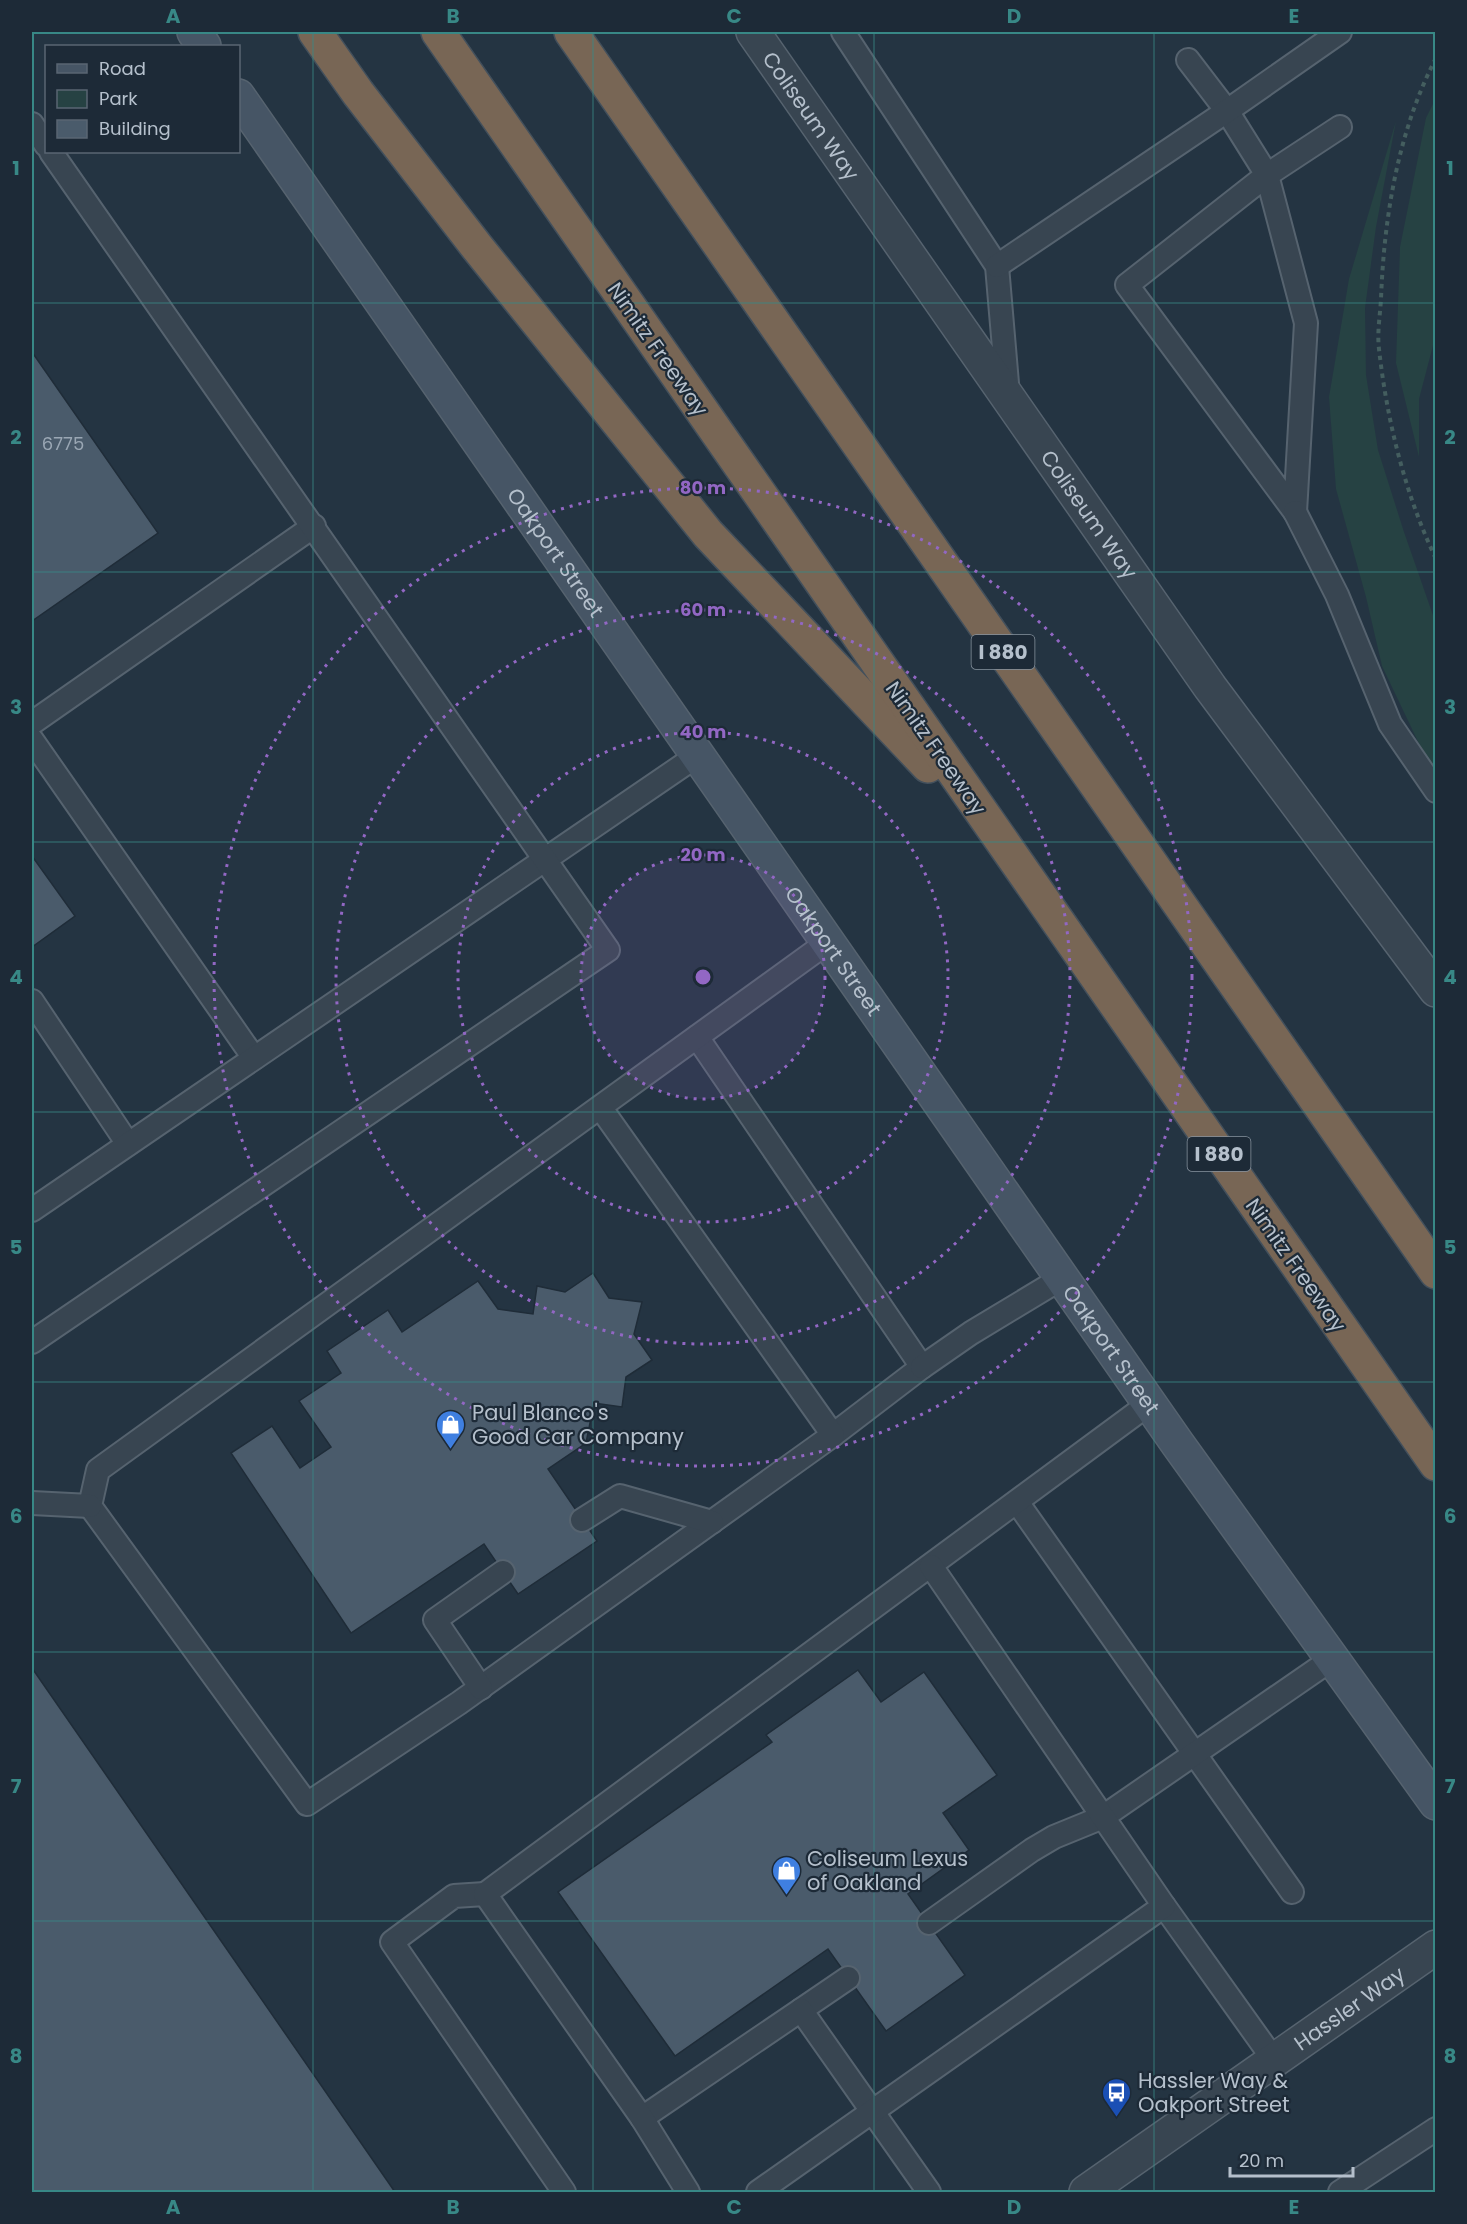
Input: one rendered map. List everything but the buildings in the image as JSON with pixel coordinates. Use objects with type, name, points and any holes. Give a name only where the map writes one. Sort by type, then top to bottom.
[{"type":"highway","points":[[315,32],[358,93],[470,238],[708,534],[1003,844]]},
{"type":"highway","name":"Nimitz Freeway","points":[[438,32],[1436,1464]]},
{"type":"highway","name":"I 880","points":[[571,32],[1436,1272]]},
{"type":"main road","points":[[194,32],[203,45]]},
{"type":"main road","name":"Oakport Street","points":[[240,99],[1062,1278],[1436,1803]]},
{"type":"street","name":"Coliseum Way","points":[[753,32],[1210,687],[1436,990]]},
{"type":"street","name":"Hassler Way","points":[[1086,2193],[1436,1947]]},
{"type":"lane","points":[[843,32],[997,266],[1008,397]]},
{"type":"lane","points":[[997,266],[1340,32]]},
{"type":"lane","points":[[1188,60],[1227,111],[1267,175],[1306,323],[1295,512]]},
{"type":"lane","points":[[32,124],[45,144]]},
{"type":"lane","points":[[1340,127],[1267,175],[1127,285],[1295,512],[1337,595],[1390,724],[1436,790]]},
{"type":"lane","points":[[32,1342],[608,950],[52,153]]},
{"type":"lane","points":[[32,723],[314,526]]},
{"type":"lane","points":[[32,740],[254,1058]]},
{"type":"lane","points":[[32,1210],[698,755]]},
{"type":"lane","points":[[828,942],[98,1470],[90,1506],[308,1804],[481,1688],[833,1435],[922,1367],[971,1333],[1062,1278]]},
{"type":"lane","points":[[32,1001],[128,1144]]},
{"type":"lane","points":[[697,1037],[922,1367]]},
{"type":"lane","points":[[600,1107],[833,1435]]},
{"type":"lane","points":[[564,2193],[392,1942],[454,1896],[485,1893],[1150,1403]]},
{"type":"lane","points":[[582,1520],[620,1496],[712,1522]]},
{"type":"lane","points":[[1017,1502],[1292,1892]]},
{"type":"lane","points":[[32,1503],[90,1506]]},
{"type":"lane","points":[[931,1566],[1164,1906],[1274,2060]]},
{"type":"lane","points":[[481,1688],[435,1620],[503,1572]]},
{"type":"lane","points":[[929,1923],[1032,1850],[1054,1837],[1103,1817],[1332,1659]]},
{"type":"lane","points":[[485,1893],[642,2118],[688,2193]]},
{"type":"lane","points":[[758,2193],[1164,1906]]},
{"type":"lane","points":[[642,2118],[848,1978]]},
{"type":"lane","points":[[801,2010],[929,2193]]},
{"type":"lane","points":[[1340,2193],[1436,2129]]},
{"type":"path","points":[[1436,58],[1420,88],[1394,180],[1383,248],[1379,347],[1394,439],[1423,531],[1436,560]]},
{"type":"green space","points":[[1435,100],[1435,338],[1419,399],[1419,457],[1396,363],[1400,247],[1426,118]]},
{"type":"green space","points":[[1396,121],[1376,227],[1365,308],[1366,375],[1378,450],[1435,621],[1435,768],[1422,750],[1382,666],[1366,597],[1336,489],[1329,397],[1349,279]]},
{"type":"place","name":"Paul Blanco's Good Car Company","points":[[451,1450]]},
{"type":"place","name":"Coliseum Lexus of Oakland","points":[[786,1896]]},
{"type":"place","name":"Hassler Way & Oakport Street","points":[[1117,2118]]}]
